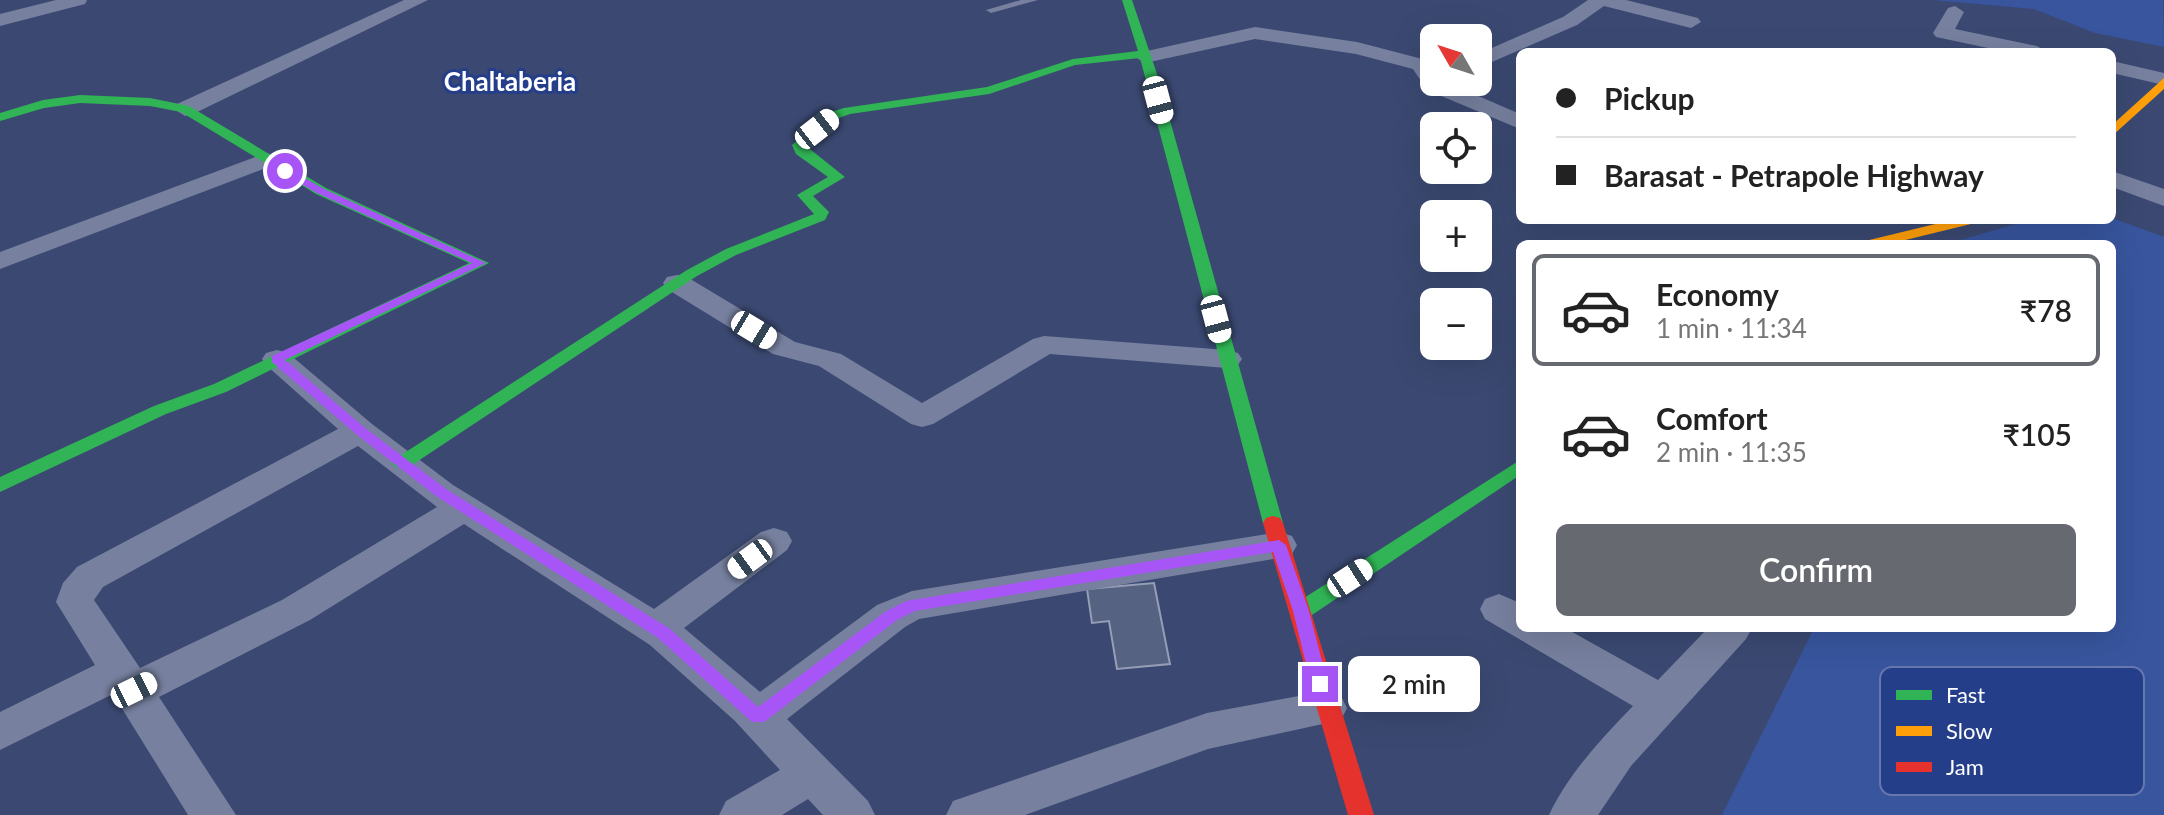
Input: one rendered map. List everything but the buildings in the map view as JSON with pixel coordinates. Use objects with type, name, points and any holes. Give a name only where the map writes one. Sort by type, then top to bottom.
[{"type":"main road","points":[[1127,0],[1279,545],[1361,815]]},
{"type":"main road","points":[[402,463],[677,283],[731,252],[820,217],[822,212],[804,195],[835,180],[837,174],[801,151],[799,145],[835,115],[989,90],[1073,62],[1144,55]]},
{"type":"main road","points":[[2116,128],[2164,80]]},
{"type":"main road","points":[[0,117],[43,104],[80,99],[150,102],[185,109],[321,191],[481,263],[220,388],[160,410],[0,485]]},
{"type":"main road","points":[[1887,240],[1953,224]]},
{"type":"main road","points":[[1301,611],[1516,469]]},
{"type":"street","points":[[0,20],[78,0]]},
{"type":"street","points":[[185,109],[419,0]]},
{"type":"street","points":[[1492,56],[1570,21],[1602,0],[1691,22]]},
{"type":"street","points":[[1955,12],[1943,33],[2017,48]]},
{"type":"street","points":[[1144,55],[1255,33],[1357,48],[1420,65]]},
{"type":"street","points":[[2116,68],[2164,80]]},
{"type":"street","points":[[1460,96],[1516,120]]},
{"type":"street","points":[[0,261],[266,160]]},
{"type":"street","points":[[2116,180],[2164,198]]},
{"type":"street","points":[[677,283],[784,348],[830,360],[922,417],[1044,345],[1227,359]]},
{"type":"street","points":[[277,359],[360,431],[463,508],[656,628],[758,717],[852,815]]},
{"type":"street","points":[[213,815],[75,602],[76,593],[81,584],[360,431]]},
{"type":"street","points":[[0,732],[296,610],[463,508]]},
{"type":"street","points":[[656,628],[774,541]]},
{"type":"street","points":[[758,717],[891,616],[912,606],[1279,545]]},
{"type":"street","points":[[1540,632],[1663,703]]},
{"type":"street","points":[[1572,815],[1616,753],[1728,632]]},
{"type":"street","points":[[969,815],[1207,731],[1326,708]]},
{"type":"street","points":[[742,815],[812,774]]},
{"type":"lane","points":[[991,10],[1033,0]]},
{"type":"shaded area","points":[[1933,0],[2163,0],[2164,47],[2095,33],[2034,9]]},
{"type":"shaded area","points":[[2116,219],[2164,237],[2164,815],[1722,815],[1812,632],[2116,632],[2116,240],[1960,240],[2016,224],[2116,224]]},
{"type":"traffic: fast","points":[[1127,0],[1151,74],[1273,523]]},
{"type":"traffic: fast","points":[[402,463],[692,273],[731,252],[820,217],[822,212],[804,195],[838,177],[801,151],[799,145],[835,115],[989,90],[1073,62],[1144,54]]},
{"type":"traffic: fast","points":[[0,117],[43,104],[80,99],[150,102],[185,109],[321,191],[481,263],[220,388],[160,410],[0,485]]},
{"type":"traffic: fast","points":[[1301,611],[1516,469]]},
{"type":"traffic: slow","points":[[2116,128],[2164,82]]},
{"type":"traffic: slow","points":[[1887,240],[1953,224]]},
{"type":"traffic: jam","points":[[1273,523],[1361,815]]},
{"type":"district","name":"Chaltaberia","points":[[510,82]]},
{"type":"route","points":[[285,171],[321,191],[481,263],[277,359],[360,431],[441,493],[664,634],[758,717],[891,616],[912,606],[1279,545],[1301,611],[1320,684]]}]
